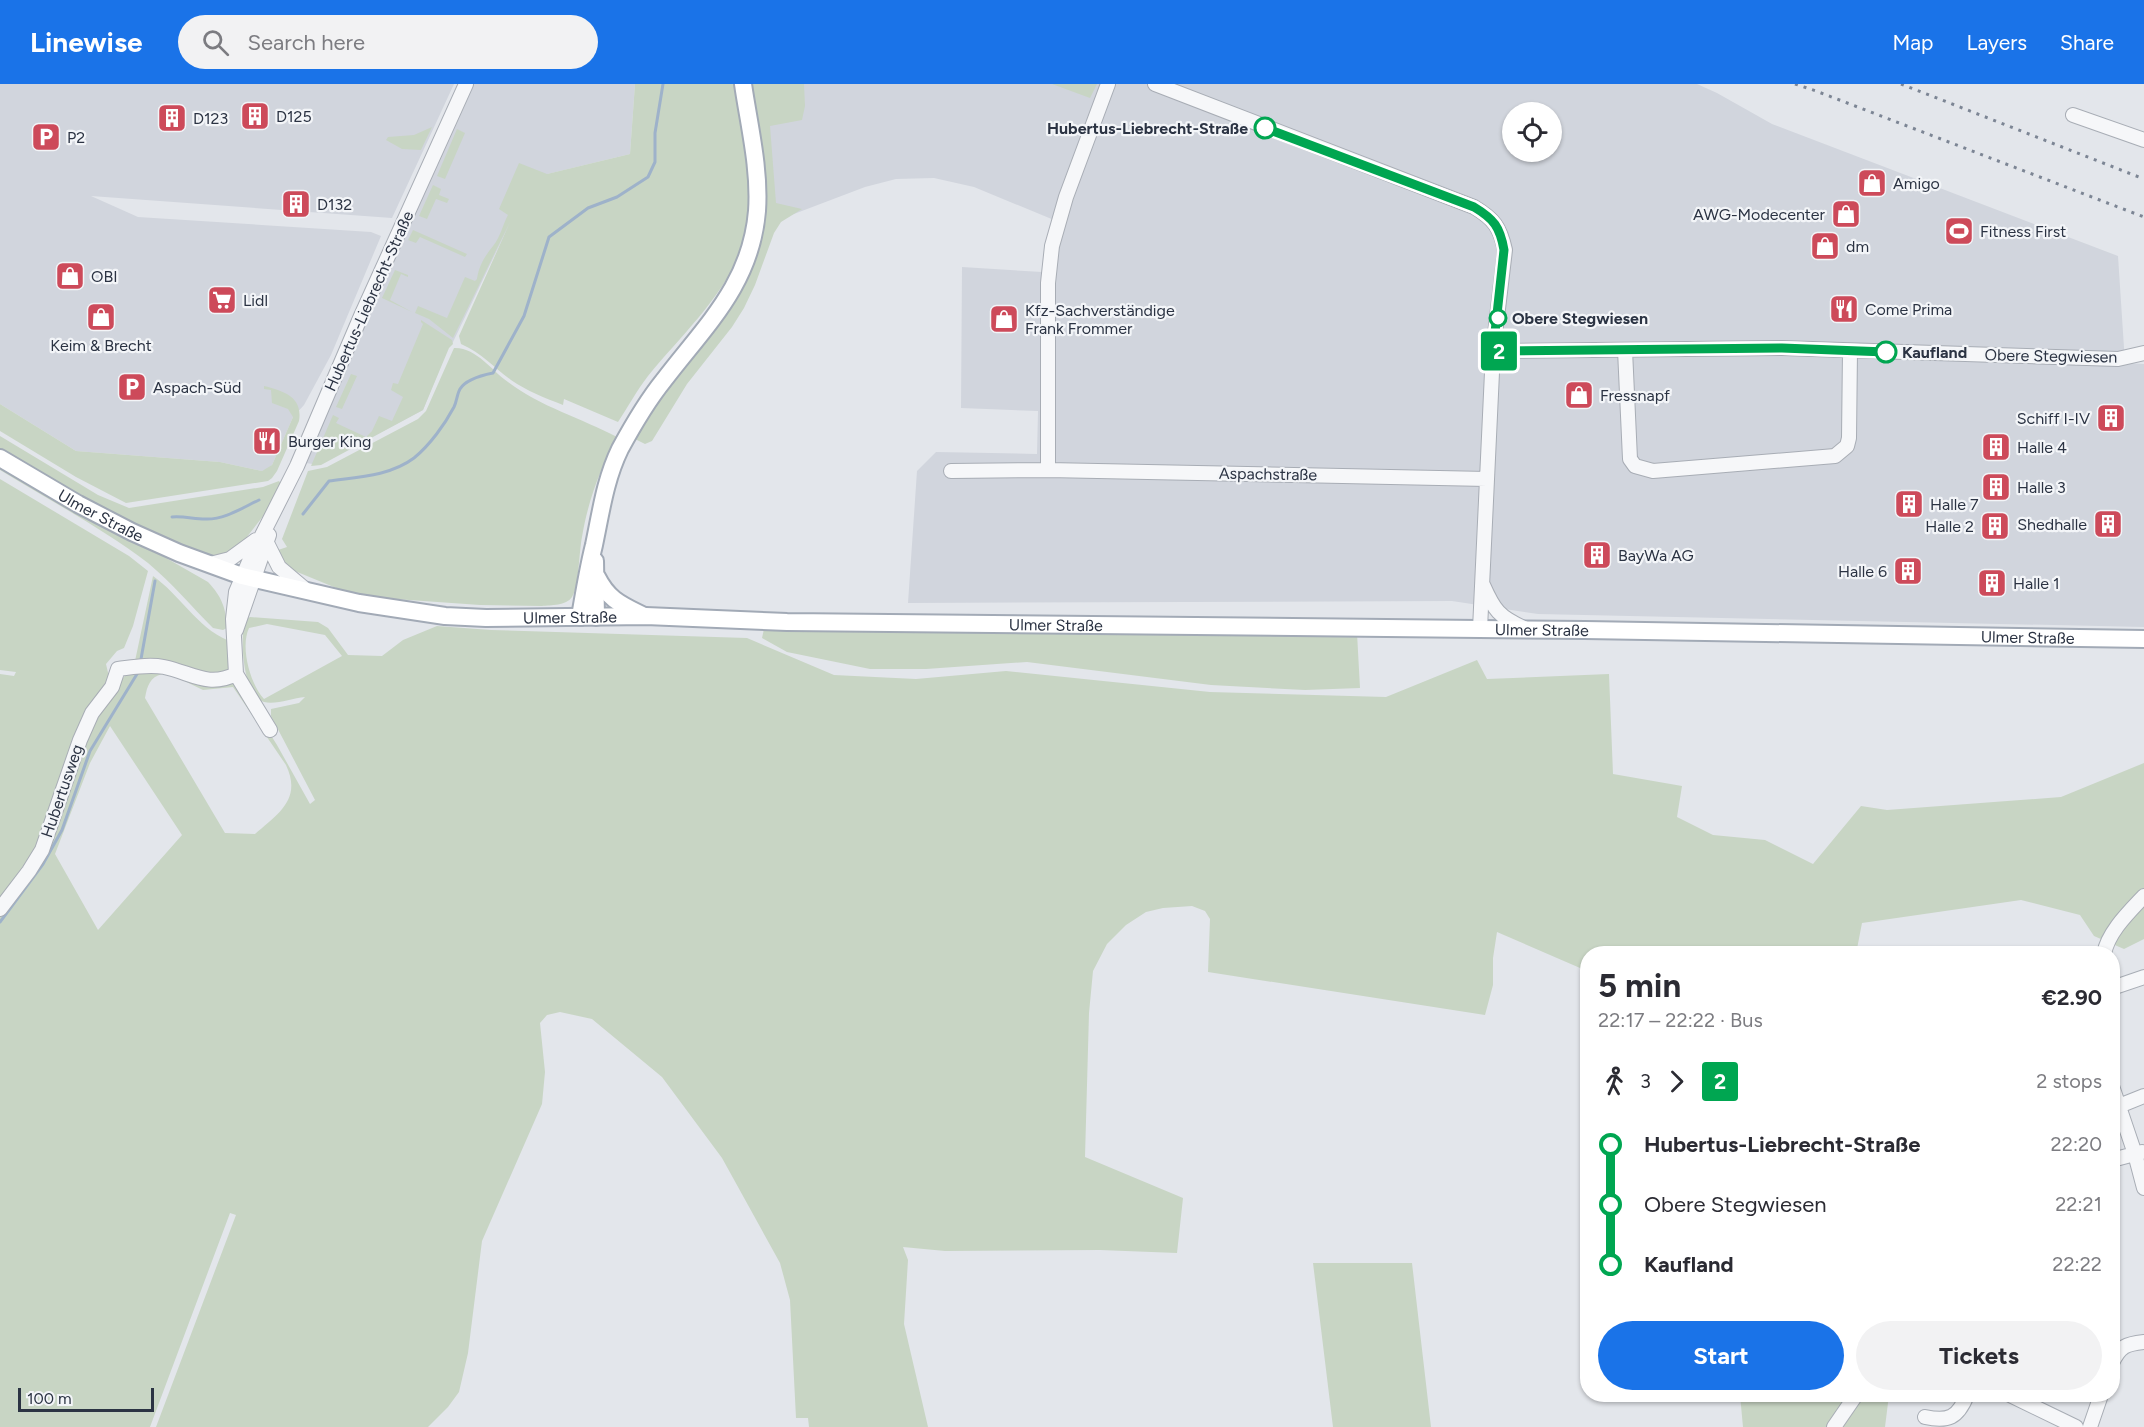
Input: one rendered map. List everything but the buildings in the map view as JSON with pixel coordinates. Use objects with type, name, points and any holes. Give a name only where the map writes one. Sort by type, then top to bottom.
[{"type":"main road","points":[[588,617],[588,564],[609,475],[620,450],[639,415],[724,304],[736,284],[753,242],[757,210],[757,181],[743,84]]},
{"type":"main road","name":"Ulmer Straße","points":[[0,458],[78,504],[132,532],[249,578],[381,607],[445,616],[486,618],[646,616],[788,621],[2144,639]]},
{"type":"main road","points":[[588,617],[597,575],[594,545]]},
{"type":"main road","points":[[597,575],[604,591],[618,603],[646,616]]},
{"type":"street","name":"Hubertus-Liebrecht-Straße","points":[[236,674],[233,605],[249,578],[273,517],[466,84]]},
{"type":"street","points":[[1048,470],[1048,283],[1052,246],[1066,197],[1108,84]]},
{"type":"street","points":[[1155,84],[1474,207],[1488,215],[1502,235],[1504,250],[1493,351],[1480,629]]},
{"type":"street","points":[[2073,115],[2144,140]]},
{"type":"street","name":"Obere Stegwiesen","points":[[1493,351],[1782,348],[2118,359],[2144,353]]},
{"type":"street","points":[[1625,350],[1630,459],[1635,466],[1653,471],[1836,456],[1847,446],[1849,438],[1850,351]]},
{"type":"street","name":"Aspachstraße","points":[[951,471],[1048,470],[1487,479]]},
{"type":"street","points":[[210,564],[230,559],[264,540],[279,567],[308,591]]},
{"type":"street","points":[[1482,583],[1492,607],[1499,615],[1528,630]]},
{"type":"street","name":"Hubertusweg","points":[[0,909],[42,850],[80,740],[92,713],[112,687],[118,669],[145,665],[163,667],[209,681],[224,680],[236,674]]},
{"type":"street","points":[[236,674],[270,730]]},
{"type":"street","points":[[2107,946],[2109,939],[2128,913],[2144,896]]},
{"type":"street","points":[[2120,985],[2144,977]]},
{"type":"street","points":[[2120,1106],[2144,1096]]},
{"type":"street","points":[[2120,1108],[2140,1152],[2144,1188]]},
{"type":"street","points":[[2120,1158],[2140,1152]]},
{"type":"street","points":[[2120,1349],[2130,1344],[2144,1342]]},
{"type":"street","points":[[1834,1427],[1851,1402]]},
{"type":"street","points":[[1925,1417],[1938,1420],[1948,1419],[1956,1414],[1963,1402]]},
{"type":"street","points":[[2024,1402],[2076,1427]]},
{"type":"street","points":[[2090,1427],[2099,1402]]},
{"type":"shaded area","name":"Aspach-Süd","points":[[0,84],[454,84],[392,218],[91,196],[138,217],[371,232],[381,236],[331,355],[304,405],[293,417],[272,465],[268,469],[262,471],[220,462],[76,451],[0,404]]},
{"type":"shaded area","points":[[473,84],[635,84],[630,154],[535,177],[524,194],[453,342],[449,346],[423,410],[319,465],[306,463],[402,236]]},
{"type":"shaded area","points":[[750,84],[1697,84],[1772,124],[2118,256],[2125,363],[2144,364],[2144,627],[1538,614],[1452,601],[908,603],[917,471],[936,452],[1037,454],[1038,411],[961,408],[962,267],[1042,272],[1054,220],[974,187],[934,178],[896,179],[865,187],[765,225]]},
{"type":"green space","points":[[635,84],[735,84],[748,159],[751,198],[747,234],[730,274],[705,310],[648,376],[618,422],[564,399],[563,405],[530,391],[511,380],[476,352],[461,344],[459,336],[510,222],[453,338],[429,319],[415,313],[418,306],[447,318],[465,277],[475,281],[477,279],[479,269],[498,239],[508,215],[499,209],[519,163],[547,174],[630,154]]},
{"type":"green space","points":[[751,84],[804,84],[805,106],[802,120],[770,126],[776,203],[802,209],[781,222],[774,233],[744,308],[732,327],[687,384],[652,441],[645,444],[631,437],[753,253]]},
{"type":"green space","points":[[1052,84],[1097,84],[1090,98]]},
{"type":"green space","points":[[432,127],[421,150],[402,149],[386,140],[388,137],[414,135]]},
{"type":"green space","points":[[457,129],[465,133],[445,179],[437,176]]},
{"type":"green space","points":[[433,185],[441,189],[439,195],[449,199],[447,203],[436,199],[427,219],[419,216]]},
{"type":"green space","points":[[413,230],[467,254],[465,257],[420,237],[416,243],[408,240]]},
{"type":"green space","points":[[395,270],[408,277],[401,274],[390,300],[412,312],[382,298]]},
{"type":"green space","points":[[421,320],[452,340],[453,344],[449,348],[423,410],[321,465],[311,466],[333,415],[339,418],[336,423],[366,437],[372,431],[379,416],[392,421],[403,397],[391,390],[393,383],[398,384],[423,324]]},
{"type":"green space","points":[[454,348],[477,355],[521,391],[617,437],[591,498],[582,537],[576,585],[572,597],[566,602],[542,606],[480,605],[370,596],[346,592],[285,567],[278,550],[287,547],[282,539],[308,471],[327,467],[418,419],[426,411]]},
{"type":"green space","points":[[351,374],[357,376],[342,409],[336,407]]},
{"type":"green space","points":[[264,386],[290,396],[298,406],[299,413],[299,421],[277,471],[268,481],[126,503],[76,477],[0,431],[0,404],[76,451],[220,462],[262,471],[272,465],[293,417],[288,409],[272,403],[271,390],[264,389]]},
{"type":"green space","points":[[0,436],[98,495],[129,508],[263,487],[279,481],[281,484],[264,515],[236,551],[222,556],[206,555],[126,521],[0,452]]},
{"type":"green space","points":[[0,463],[208,582],[222,603],[227,628],[223,630],[213,628],[148,563],[94,526],[0,470]]},
{"type":"green space","points":[[0,479],[129,556],[148,571],[133,626],[124,648],[117,651],[106,664],[109,677],[90,709],[39,849],[0,899],[0,674],[14,676],[16,672],[0,670]]},
{"type":"green space","points":[[153,576],[207,627],[227,640],[231,665],[229,670],[220,677],[135,661]]},
{"type":"green space","points":[[250,617],[318,622],[328,628],[348,655],[382,656],[403,640],[437,626],[491,630],[747,638],[834,675],[916,679],[1006,671],[1210,692],[1386,697],[1477,660],[1487,679],[1609,674],[1613,774],[1682,786],[1677,817],[1713,835],[1765,840],[1813,864],[1861,806],[1887,810],[2061,797],[2144,763],[2144,939],[2124,949],[2094,936],[2080,915],[2021,900],[1862,923],[1858,946],[1580,946],[1580,968],[1497,932],[1493,958],[1493,985],[1485,1015],[1208,972],[1210,919],[1205,911],[1192,906],[1146,912],[1126,925],[1107,944],[1093,971],[1089,1013],[1085,1157],[1183,1198],[1177,1253],[1100,1250],[945,1251],[903,1247],[908,1260],[904,1324],[928,1427],[809,1427],[808,1418],[796,1418],[790,1300],[780,1263],[722,1158],[662,1077],[592,1019],[560,1012],[547,1015],[540,1023],[545,1072],[542,1104],[482,1241],[468,1353],[459,1392],[428,1427],[156,1427],[236,1215],[230,1213],[150,1427],[0,1427],[0,915],[32,871],[93,717],[127,673],[139,670],[169,674],[158,675],[152,680],[145,698],[225,833],[255,834],[280,812],[290,796],[290,777],[286,765],[233,687],[203,690],[170,674],[238,683],[277,745],[310,804],[315,800],[271,716],[271,709],[299,703],[305,697],[269,703],[257,697],[251,689],[244,665],[243,628],[245,620]],"holes":[[[267,624],[325,635],[342,656],[264,699],[254,684],[248,665],[246,636],[249,628]],[[110,726],[182,835],[98,930],[55,854],[90,763]]]},
{"type":"green space","points":[[764,629],[1357,633],[1360,688],[1305,690],[1211,685],[1027,662],[926,669],[870,669],[787,652],[762,638]]},
{"type":"green space","points":[[1313,1263],[1412,1263],[1431,1427],[1333,1427]]},
{"type":"green space","points":[[1741,1402],[1845,1402],[1828,1427],[1743,1427]]},
{"type":"green space","points":[[1856,1402],[1888,1402],[1885,1427],[1838,1427]]},
{"type":"waterway","points":[[303,514],[329,481],[384,472],[395,469],[414,458],[442,427],[463,386],[475,378],[493,373],[524,316],[549,237],[588,208],[617,197],[648,177],[655,162],[655,133],[663,84]]},
{"type":"waterway","points":[[172,517],[219,518],[259,500]]},
{"type":"waterway","points":[[141,659],[155,581]]},
{"type":"waterway","points":[[0,922],[43,864],[62,830],[90,751],[137,674]]},
{"type":"railway","points":[[1795,84],[2144,217]]},
{"type":"railway","points":[[1901,84],[2144,179]]},
{"type":"bus line","name":"2","points":[[1265,128],[1474,207],[1488,215],[1502,235],[1504,250],[1504,270],[1493,351],[1782,348],[1886,352]]},
{"type":"place","name":"D125","points":[[255,116]]},
{"type":"place","name":"D123","points":[[172,118]]},
{"type":"place","name":"Hubertus-Liebrecht-Straße","points":[[1265,128]]},
{"type":"place","name":"P2","points":[[46,137]]},
{"type":"place","name":"Amigo","points":[[1872,183]]},
{"type":"place","name":"D132","points":[[296,204]]},
{"type":"place","name":"AWG-Modecenter","points":[[1846,214]]},
{"type":"place","name":"Fitness First","points":[[1959,231]]},
{"type":"place","name":"dm","points":[[1825,246]]},
{"type":"place","name":"OBI","points":[[70,276]]},
{"type":"place","name":"Lidl","points":[[222,300]]},
{"type":"place","name":"Come Prima","points":[[1844,309]]},
{"type":"place","name":"Keim & Brecht","points":[[101,317]]},
{"type":"place","name":"Obere Stegwiesen","points":[[1498,318]]},
{"type":"place","name":"Kfz-Sachverständige Frank Frommer","points":[[1004,319]]},
{"type":"place","name":"Kaufland","points":[[1886,352]]},
{"type":"place","name":"Aspach-Süd","points":[[132,387]]},
{"type":"place","name":"Fressnapf","points":[[1579,395]]},
{"type":"place","name":"Schiff I-IV","points":[[2111,418]]},
{"type":"place","name":"Burger King","points":[[267,441]]},
{"type":"place","name":"Halle 4","points":[[1996,447]]},
{"type":"place","name":"Halle 3","points":[[1996,487]]},
{"type":"place","name":"Halle 7","points":[[1909,504]]},
{"type":"place","name":"Shedhalle","points":[[2108,524]]},
{"type":"place","name":"Halle 2","points":[[1995,526]]},
{"type":"place","name":"BayWa AG","points":[[1597,555]]},
{"type":"place","name":"Halle 6","points":[[1908,571]]},
{"type":"place","name":"Halle 1","points":[[1992,583]]}]
